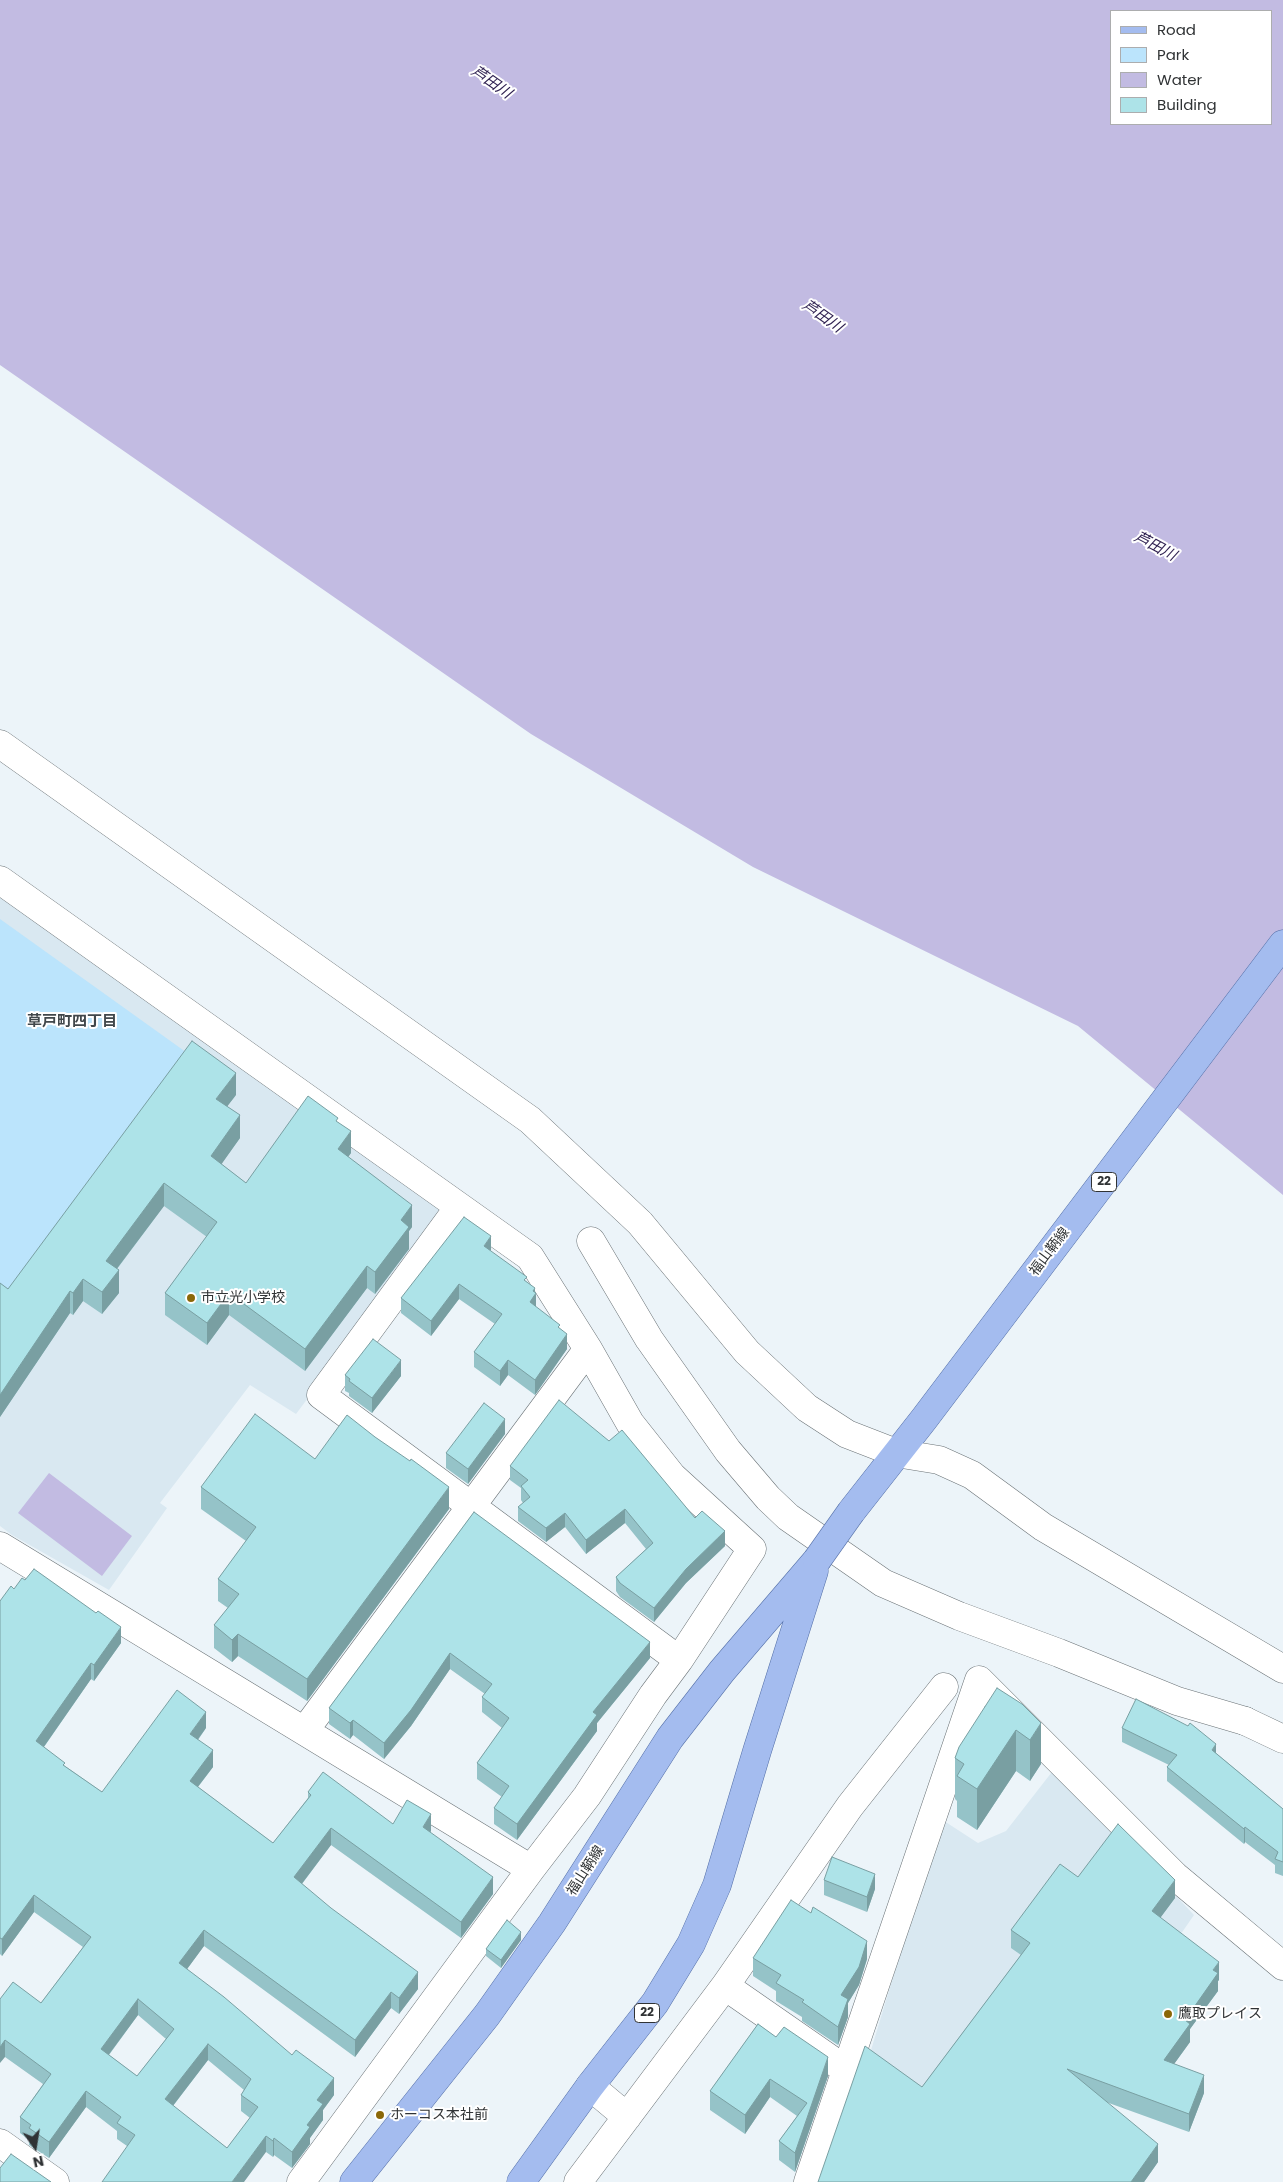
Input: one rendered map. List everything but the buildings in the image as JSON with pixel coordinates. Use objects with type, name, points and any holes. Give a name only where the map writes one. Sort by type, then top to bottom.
[{"type":"main road","name":"福山鞆線","points":[[354,2182],[487,2014],[552,1923],[670,1738],[722,1671],[817,1560],[851,1512],[924,1419],[1283,944]]},
{"type":"main road","name":"福山鞆線","points":[[521,2182],[590,2086],[654,2003],[691,1944],[717,1885],[817,1560]]},
{"type":"street","points":[[0,744],[530,1120],[640,1223],[747,1352],[807,1408],[848,1434],[896,1453],[939,1460],[972,1476],[1043,1527],[1283,1669]]},
{"type":"street","points":[[0,880],[530,1257],[588,1349],[630,1424],[672,1476],[752,1548],[587,1796],[531,1868],[301,2182]]},
{"type":"street","points":[[459,1207],[321,1395],[679,1660]]},
{"type":"street","points":[[591,1241],[649,1339],[723,1443],[768,1498],[788,1517],[884,1583],[959,1616],[1059,1653],[1177,1701],[1245,1721],[1283,1739]]},
{"type":"street","points":[[305,1730],[588,1349]]},
{"type":"street","points":[[2,1552],[305,1730],[531,1868]]},
{"type":"street","points":[[808,2182],[979,1680],[1175,1876],[1283,1966]]},
{"type":"street","points":[[578,2182],[725,1986],[850,1806],[944,1687]]},
{"type":"street","points":[[725,1986],[846,2070]]},
{"type":"street","points":[[590,2086],[627,2117]]},
{"type":"street","points":[[0,2143],[55,2182]]},
{"type":"shaded area","name":"市立光小学校","points":[[0,891],[448,1211],[296,1414],[250,1385],[160,1503],[167,1508],[109,1590],[12,1535],[0,1526]]},
{"type":"shaded area","points":[[1055,1768],[1194,1915],[1113,2032],[1000,2153],[868,2060],[941,1819],[978,1843],[1006,1831]]},
{"type":"green space","points":[[0,919],[190,1055],[3,1297],[0,1295]]},
{"type":"water","name":"芦田川","points":[[0,0],[1283,0],[1283,1195],[1078,1026],[753,867],[531,734],[0,365]]},
{"type":"water","points":[[49,1473],[132,1536],[102,1576],[18,1513]]},
{"type":"place","name":"市立光小学校","points":[[191,1298]]},
{"type":"place","name":"鷹取プレイス","points":[[1168,2014]]},
{"type":"place","name":"ホーコス本社前","points":[[380,2115]]},
{"type":"district","name":"草戸町四丁目","points":[[72,1022]]}]
